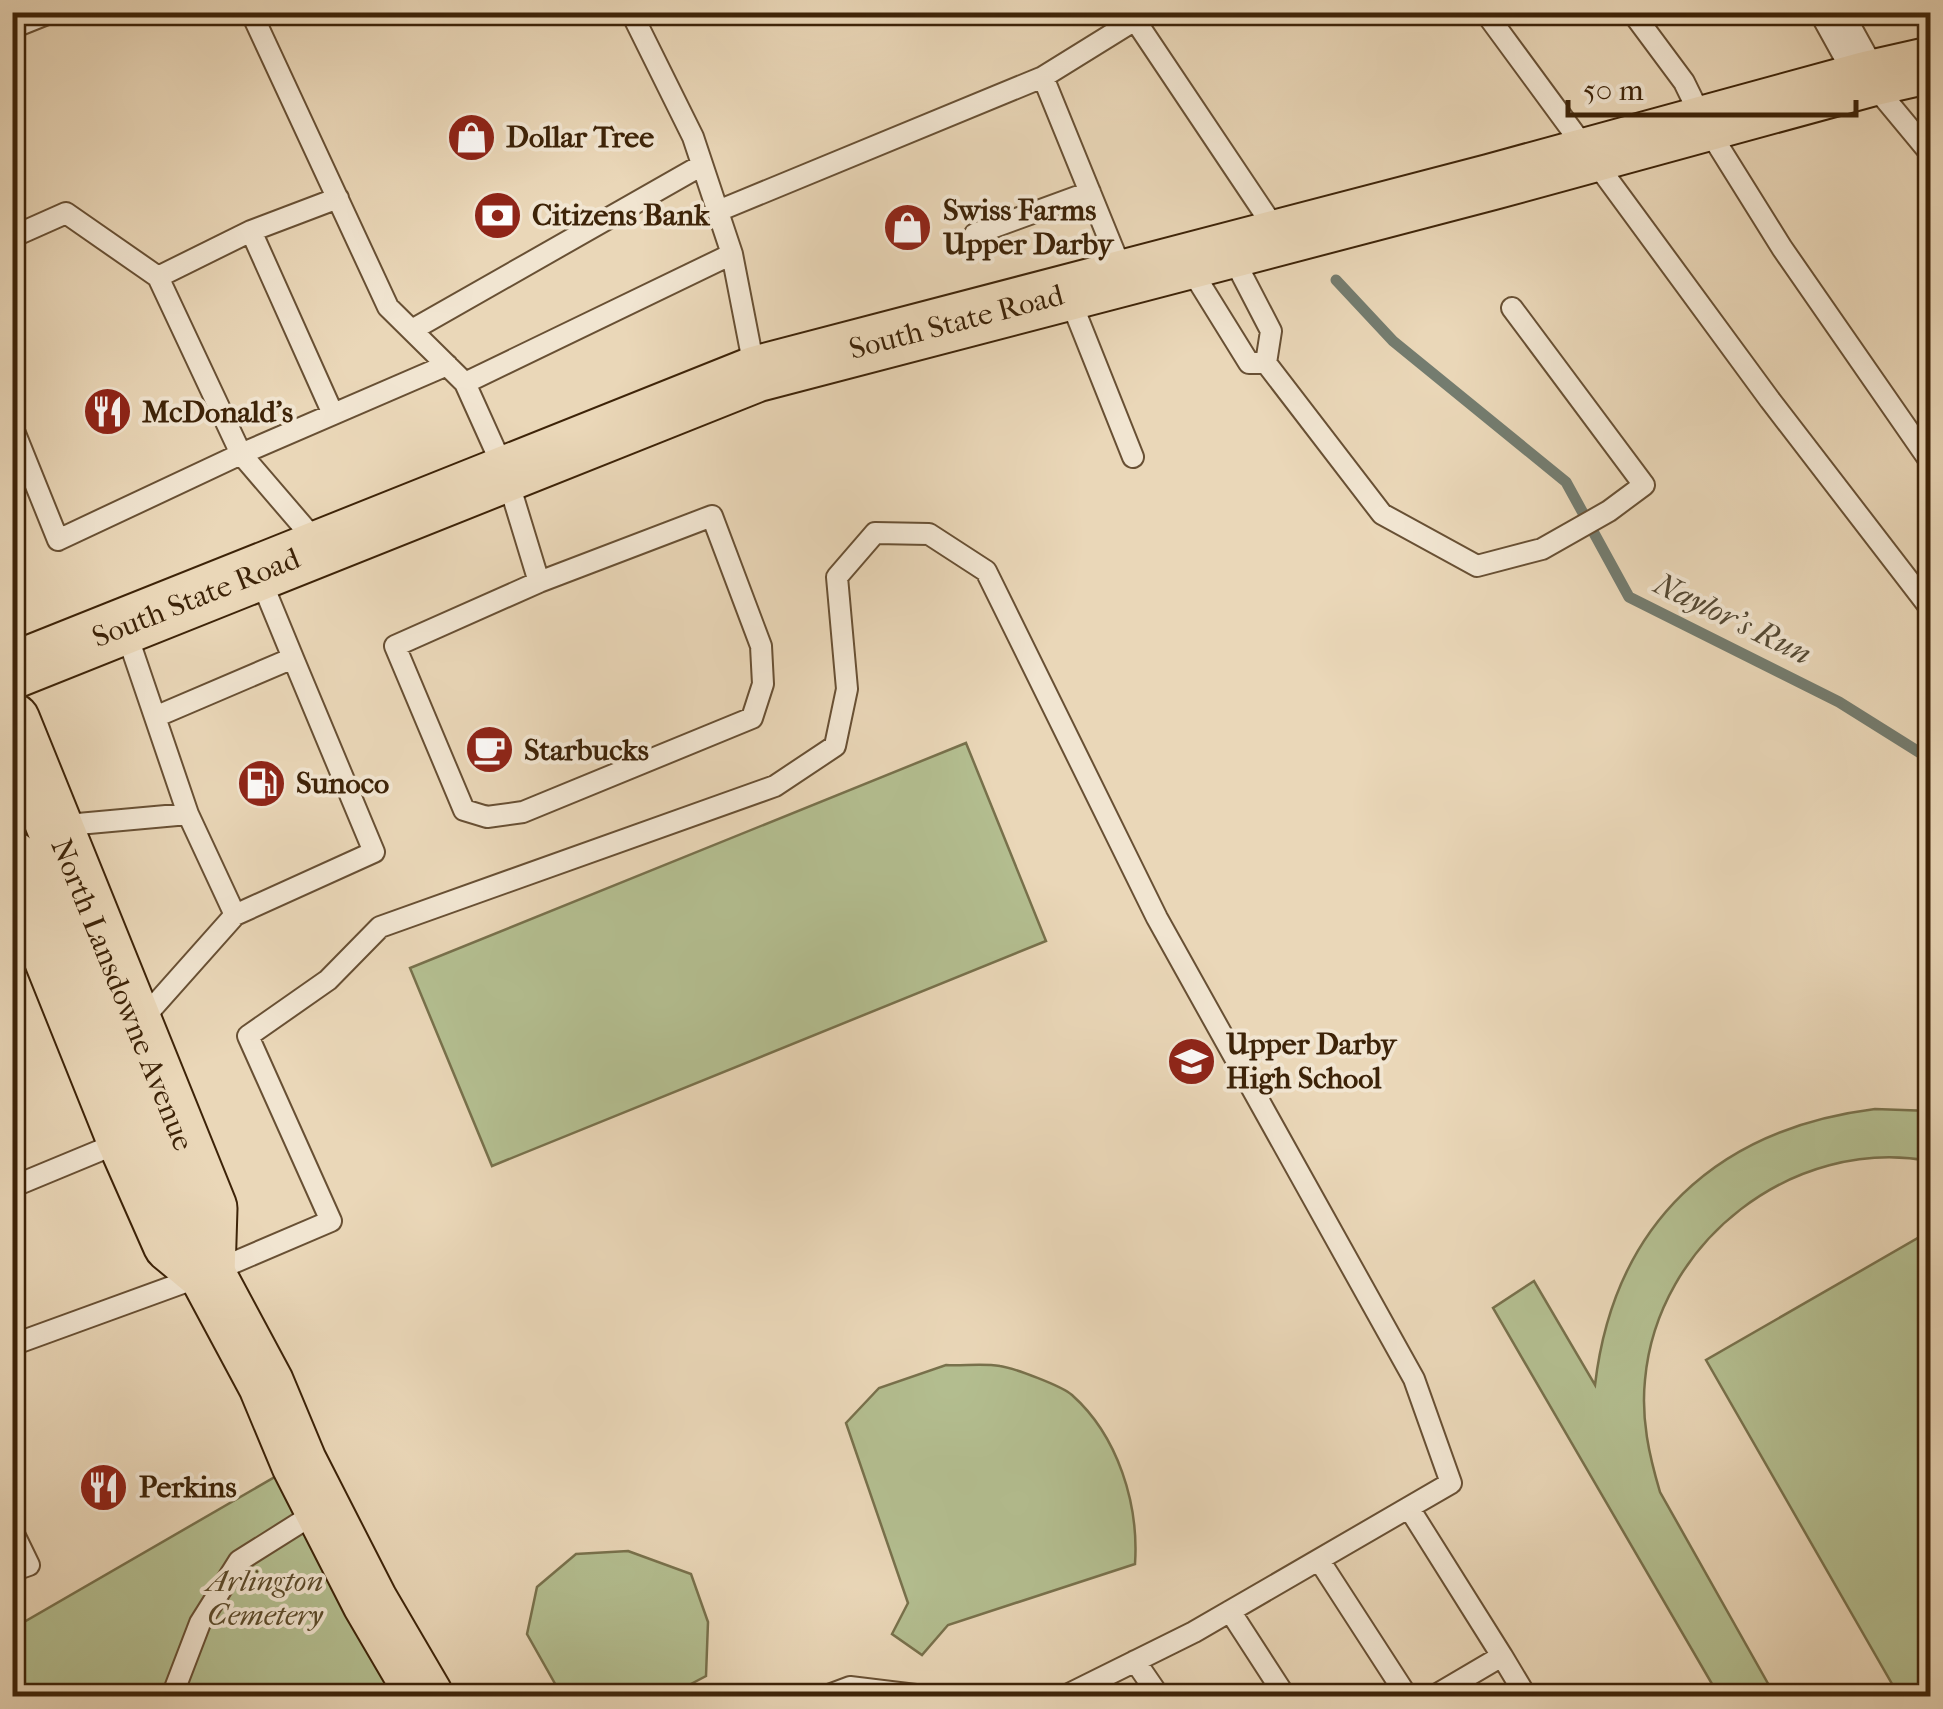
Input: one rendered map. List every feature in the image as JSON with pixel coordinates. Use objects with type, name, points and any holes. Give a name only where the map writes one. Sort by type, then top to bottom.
[{"type":"main road","name":"South State Road","points":[[12,671],[756,374],[1930,65]]},
{"type":"main road","name":"North Lansdowne Avenue","points":[[12,720],[210,1208],[207,1274]]},
{"type":"main road","name":"North Lansdowne Avenue","points":[[12,859],[171,1244],[207,1274],[266,1384],[370,1602],[425,1696]]},
{"type":"street","points":[[1831,12],[1868,79]]},
{"type":"lane","points":[[12,28],[52,12]]},
{"type":"lane","points":[[251,12],[388,307],[465,382],[506,474],[539,582]]},
{"type":"lane","points":[[630,12],[693,136],[732,254],[756,374]]},
{"type":"lane","points":[[1485,12],[1770,400],[1930,608]]},
{"type":"lane","points":[[1632,12],[1684,82],[1704,122],[1782,248],[1929,460]]},
{"type":"lane","points":[[718,211],[1044,77],[1135,16],[1232,250],[1272,331],[1266,363],[1382,514],[1477,566],[1542,548],[1609,511],[1644,485],[1512,308]]},
{"type":"lane","points":[[1044,77],[1125,278]]},
{"type":"lane","points":[[1868,79],[1930,153]]},
{"type":"lane","points":[[412,330],[702,164]]},
{"type":"lane","points":[[975,234],[1090,192]]},
{"type":"lane","points":[[158,277],[251,231],[338,198]]},
{"type":"lane","points":[[12,238],[66,213],[158,277],[241,454],[322,548]]},
{"type":"lane","points":[[251,231],[333,414]]},
{"type":"lane","points":[[1232,250],[1250,363],[1266,363]]},
{"type":"lane","points":[[465,382],[732,254]]},
{"type":"lane","points":[[1067,292],[1132,457]]},
{"type":"lane","points":[[12,426],[58,540],[241,454],[447,366]]},
{"type":"lane","points":[[712,516],[761,646],[763,684],[752,718],[524,812],[487,818],[464,810],[395,646],[539,582],[712,516]]},
{"type":"lane","points":[[12,1345],[207,1274],[331,1221],[248,1036],[328,980],[380,928],[776,786],[834,746],[847,689],[837,577],[875,532],[929,534],[986,571],[1157,918],[1414,1379],[1451,1483],[1230,1611],[1065,1696]]},
{"type":"lane","points":[[135,1027],[235,915],[374,852],[258,573]]},
{"type":"lane","points":[[124,627],[188,814],[235,915]]},
{"type":"lane","points":[[155,717],[293,658]]},
{"type":"lane","points":[[56,826],[188,814]]},
{"type":"lane","points":[[12,1188],[125,1140]]},
{"type":"lane","points":[[172,1696],[200,1624],[239,1560],[322,1508]]},
{"type":"lane","points":[[1409,1508],[1526,1696]]},
{"type":"lane","points":[[12,1530],[30,1565],[12,1571]]},
{"type":"lane","points":[[1319,1560],[1407,1696]]},
{"type":"lane","points":[[1230,1611],[1284,1696]]},
{"type":"lane","points":[[1434,1696],[1502,1656]]},
{"type":"lane","points":[[1136,1661],[1159,1696]]},
{"type":"lane","points":[[826,1696],[850,1687],[924,1696]]},
{"type":"green space","points":[[966,743],[1046,941],[492,1166],[410,968]]},
{"type":"green space","points":[[1875,1109],[1930,1111],[1930,1161],[1879,1158],[1829,1165],[1783,1183],[1741,1209],[1704,1243],[1675,1284],[1655,1330],[1645,1380],[1644,1409],[1649,1451],[1660,1492],[1775,1696],[1719,1696],[1493,1308],[1534,1281],[1595,1385],[1606,1328],[1624,1277],[1650,1232],[1682,1194],[1722,1163],[1767,1138],[1818,1120]]},
{"type":"green space","points":[[1930,1231],[1930,1696],[1899,1696],[1706,1360]]},
{"type":"green space","points":[[946,1365],[993,1365],[1016,1370],[1072,1395],[1102,1430],[1122,1472],[1133,1518],[1135,1564],[948,1625],[922,1655],[892,1634],[908,1603],[846,1423],[879,1388]]},
{"type":"green space","name":"Arlington Cemetery","points":[[299,1463],[434,1696],[13,1696],[12,1629]]},
{"type":"green space","points":[[628,1551],[691,1574],[708,1622],[706,1676],[668,1696],[562,1696],[527,1634],[537,1587],[576,1554]]},
{"type":"waterway","name":"Naylor's Run","points":[[1336,280],[1393,341],[1566,482],[1629,597],[1839,702],[1930,759]]},
{"type":"place","name":"Dollar Tree","points":[[471,137]]},
{"type":"place","name":"Citizens Bank","points":[[497,215]]},
{"type":"place","name":"Swiss Farms Upper Darby","points":[[908,227]]},
{"type":"place","name":"McDonald's","points":[[107,412]]},
{"type":"place","name":"Starbucks","points":[[489,750]]},
{"type":"place","name":"Sunoco","points":[[261,783]]},
{"type":"place","name":"Upper Darby High School","points":[[1191,1061]]},
{"type":"place","name":"Perkins","points":[[104,1487]]}]
